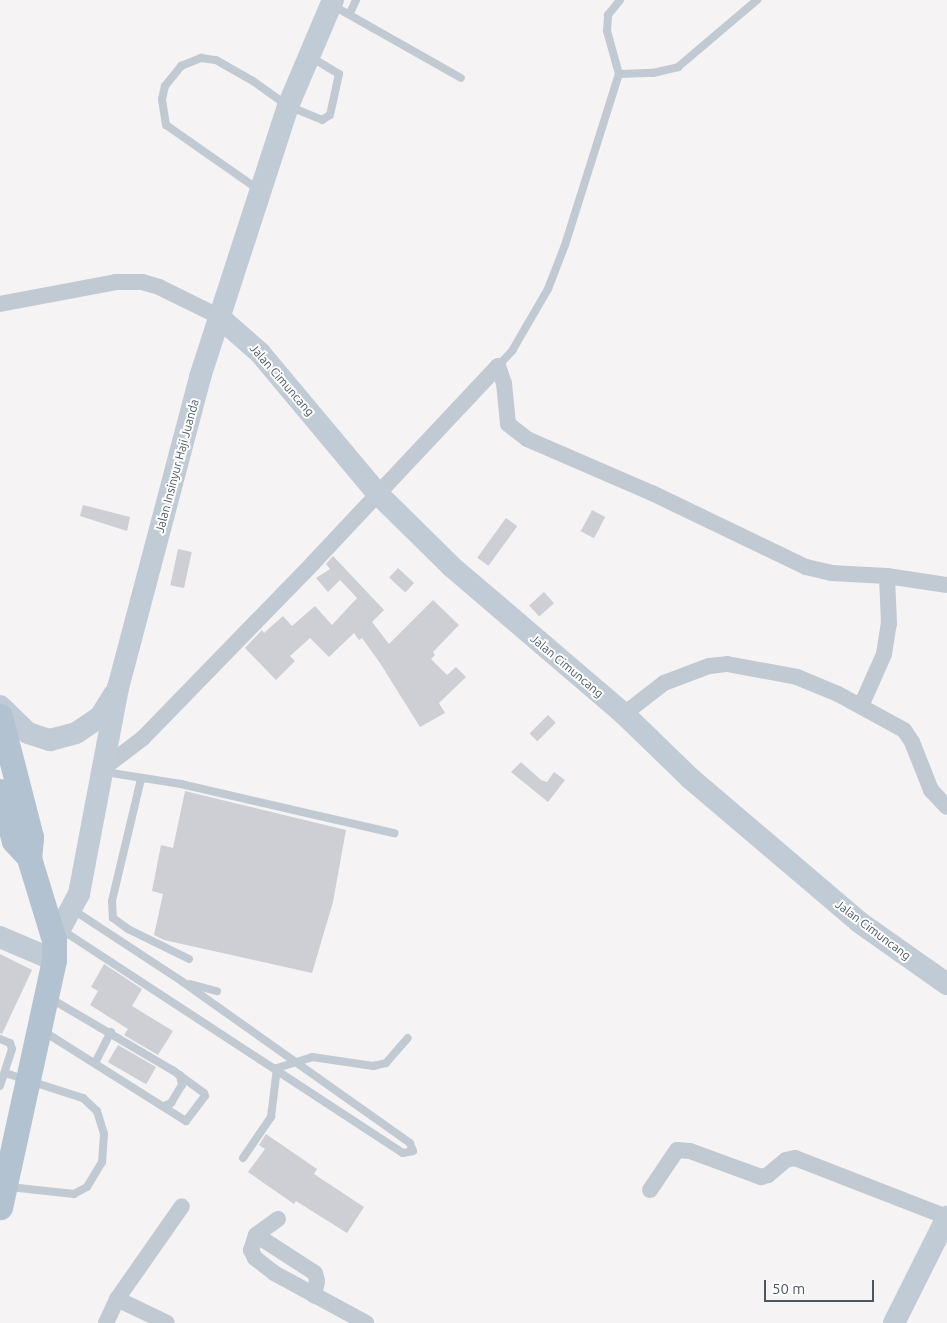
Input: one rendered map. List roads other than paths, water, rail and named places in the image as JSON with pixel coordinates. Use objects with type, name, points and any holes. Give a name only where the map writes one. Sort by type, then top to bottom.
[{"type":"main road","points":[[0,716],[31,837],[29,858],[56,943],[39,1029],[16,1077],[2,1197]]},
{"type":"main road","points":[[0,791],[14,841],[29,858]]},
{"type":"street","name":"Jalan Insinyur Haji Juanda","points":[[56,943],[72,909],[82,879],[118,688],[218,316],[288,106],[334,4]]},
{"type":"street","points":[[0,304],[116,282],[142,282],[159,287],[218,316]]},
{"type":"street","name":"Jalan Cimuncang","points":[[218,316],[260,353],[378,494],[452,567],[624,714],[690,778],[859,922],[947,984]]},
{"type":"street","points":[[104,770],[142,738],[378,494],[498,366],[504,383],[508,424],[527,439],[652,493],[806,567],[831,573],[887,576],[947,585]]},
{"type":"street","points":[[861,706],[884,654],[889,624],[887,576]]},
{"type":"street","points":[[624,714],[656,688],[676,677],[727,664],[797,676],[861,706],[908,735],[928,785],[947,807]]},
{"type":"street","points":[[0,706],[28,733],[50,740],[76,734],[100,717],[118,688]]},
{"type":"street","points":[[0,937],[56,943]]},
{"type":"street","points":[[650,1190],[677,1150],[690,1151],[761,1177],[768,1175],[786,1160],[795,1158],[947,1217],[894,1323]]},
{"type":"street","points":[[106,1323],[118,1299],[182,1206]]},
{"type":"street","points":[[278,1219],[256,1236],[315,1273],[317,1281],[314,1296],[366,1323]]},
{"type":"street","points":[[118,1299],[168,1323]]},
{"type":"lane","points":[[334,4],[356,0]]},
{"type":"lane","points":[[498,366],[512,352],[548,289],[565,245],[619,74],[607,31],[608,16],[620,0]]},
{"type":"lane","points":[[619,74],[653,73],[678,67],[758,0]]},
{"type":"lane","points":[[334,4],[460,78]]},
{"type":"lane","points":[[260,191],[166,125],[162,100],[165,86],[181,66],[202,58],[216,60],[253,81],[288,106],[317,120],[330,116],[339,74],[309,56]]},
{"type":"lane","points":[[104,770],[140,779],[181,784],[394,832]]},
{"type":"lane","points":[[140,779],[112,901],[114,918],[128,930],[188,959]]},
{"type":"lane","points":[[56,943],[277,1068],[403,1153],[411,1154],[413,1148],[410,1143],[183,982],[72,909]]},
{"type":"lane","points":[[183,982],[217,991]]},
{"type":"lane","points":[[39,1029],[189,1121],[205,1096],[204,1093],[180,1075],[111,1032],[46,996]]},
{"type":"lane","points":[[95,1063],[111,1032]]},
{"type":"lane","points":[[277,1068],[293,1060],[312,1057],[373,1066],[386,1063],[408,1038]]},
{"type":"lane","points":[[0,1039],[10,1042],[16,1077]]},
{"type":"lane","points":[[243,1158],[271,1118],[277,1068]]},
{"type":"lane","points":[[164,1106],[171,1103],[182,1085],[180,1075]]},
{"type":"lane","points":[[0,1086],[16,1077],[83,1098],[97,1111],[104,1134],[102,1162],[87,1187],[74,1194],[2,1197]]}]
